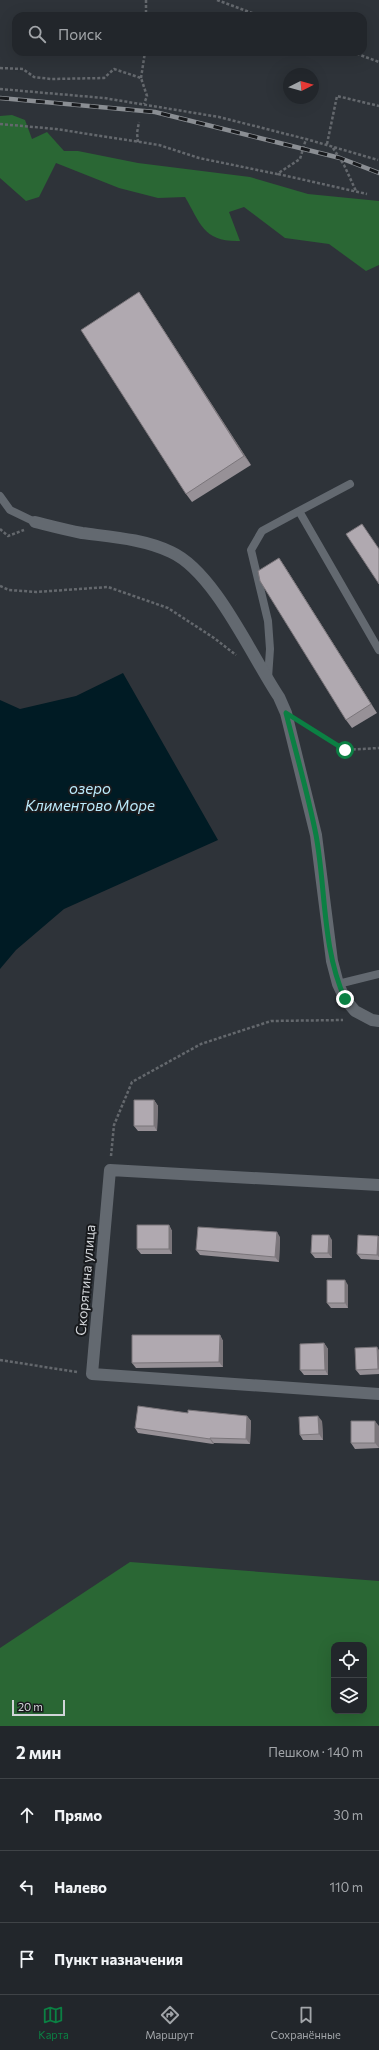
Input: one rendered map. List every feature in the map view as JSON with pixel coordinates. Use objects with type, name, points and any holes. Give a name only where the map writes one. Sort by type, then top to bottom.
[{"type":"street","points":[[35,522],[79,532],[146,543],[172,552],[187,561],[222,603],[286,713],[316,835],[332,961],[338,984],[345,999],[355,1010],[375,1020]]},
{"type":"street","points":[[110,1170],[379,1185]]},
{"type":"street","name":"Скорятина улица","points":[[92,1374],[110,1170]]},
{"type":"street","points":[[92,1374],[379,1394]]},
{"type":"lane","points":[[267,680],[270,649],[268,621],[251,550],[262,531],[350,484]]},
{"type":"lane","points":[[0,496],[10,510],[35,522]]},
{"type":"lane","points":[[299,511],[379,650]]},
{"type":"lane","points":[[338,984],[379,974]]},
{"type":"path","points":[[146,0],[146,12]]},
{"type":"path","points":[[217,0],[249,12]]},
{"type":"path","points":[[144,56],[141,78],[147,96],[144,104]]},
{"type":"path","points":[[363,56],[379,62]]},
{"type":"path","points":[[0,68],[23,70],[34,77],[51,79],[104,78],[114,69],[141,78]]},
{"type":"path","points":[[0,89],[144,104],[219,117],[326,144],[378,160]]},
{"type":"path","points":[[326,144],[338,96],[379,106]]},
{"type":"path","points":[[138,142],[137,133],[139,122]]},
{"type":"path","points":[[0,124],[56,129],[159,145],[199,158],[367,194]]},
{"type":"path","points":[[277,174],[300,159],[306,139]]},
{"type":"path","points":[[332,146],[344,165],[356,191]]},
{"type":"path","points":[[0,529],[8,536],[21,532],[35,522]]},
{"type":"path","points":[[0,586],[9,590],[36,592],[108,587],[168,608],[214,638],[238,657]]},
{"type":"path","points":[[286,713],[345,750],[379,748]]},
{"type":"path","points":[[110,1170],[114,1125],[132,1082],[201,1044],[271,1021],[375,1020]]},
{"type":"path","points":[[0,1360],[92,1374]]},
{"type":"green space","points":[[12,115],[25,120],[32,139],[47,132],[64,151],[78,151],[138,163],[250,177],[308,194],[379,201],[379,265],[366,271],[329,244],[285,238],[244,207],[229,212],[240,241],[228,241],[218,238],[205,230],[185,197],[158,198],[119,188],[56,163],[39,197],[26,201],[0,178],[0,116]]},
{"type":"green space","points":[[130,1562],[379,1581],[379,1726],[0,1726],[0,1648]]},
{"type":"water","name":"озеро Климентово Море","points":[[123,673],[218,840],[64,909],[16,950],[0,969],[0,700],[20,709],[76,696]]},
{"type":"building","points":[[139,292],[244,456],[186,494],[81,330]]},
{"type":"building","points":[[362,524],[379,549],[379,584],[346,534]]},
{"type":"building","points":[[279,558],[371,704],[346,720],[260,581],[258,571]]},
{"type":"building","points":[[134,1100],[154,1100],[154,1126],[134,1126]]},
{"type":"building","points":[[137,1225],[169,1225],[169,1249],[137,1249]]},
{"type":"building","points":[[198,1227],[277,1232],[275,1257],[196,1250]]},
{"type":"building","points":[[312,1235],[329,1235],[328,1253],[311,1253]]},
{"type":"building","points":[[358,1235],[378,1236],[377,1255],[357,1254]]},
{"type":"building","points":[[327,1280],[345,1280],[345,1303],[327,1303]]},
{"type":"building","points":[[132,1335],[220,1335],[219,1362],[132,1363]]},
{"type":"building","points":[[324,1343],[325,1370],[300,1370],[300,1344]]},
{"type":"building","points":[[377,1347],[378,1369],[356,1370],[355,1348]]},
{"type":"building","points":[[138,1406],[188,1413],[188,1410],[247,1416],[246,1439],[210,1439],[135,1428]]},
{"type":"building","points":[[318,1416],[319,1434],[300,1435],[299,1417]]},
{"type":"building","points":[[351,1421],[375,1421],[375,1443],[351,1443]]},
{"type":"railway","points":[[0,98],[155,112],[340,158],[379,173]]},
{"type":"route","points":[[345,750],[309,729],[286,713],[316,835],[332,961],[338,984],[345,999]]}]
